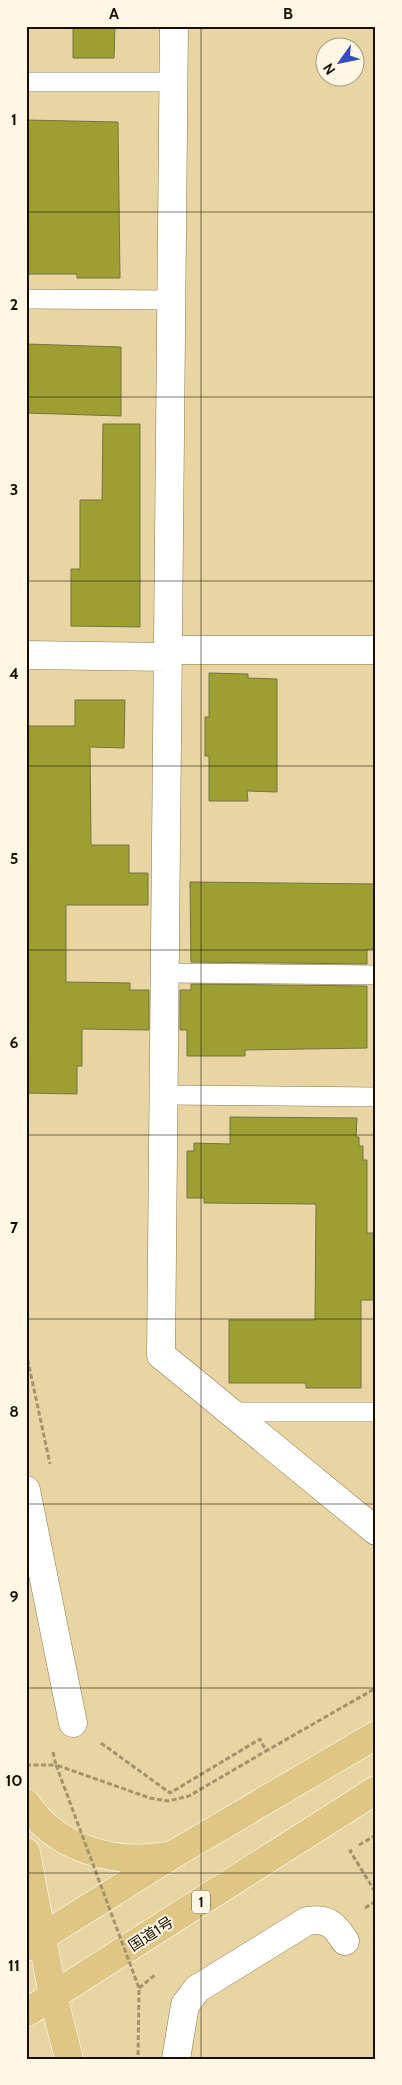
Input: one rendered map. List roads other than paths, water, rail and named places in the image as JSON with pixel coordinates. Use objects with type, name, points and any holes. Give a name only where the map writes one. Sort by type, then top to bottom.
[{"type":"highway","points":[[31,1947],[174,1854],[376,1735]]},
{"type":"highway","name":"国道1号","points":[[26,2013],[376,1790]]},
{"type":"highway","points":[[26,1804],[48,1828],[70,1842],[92,1852],[117,1858],[146,1860],[174,1854]]},
{"type":"highway","points":[[26,1852],[31,1947],[53,1996],[69,2059]]},
{"type":"street","points":[[174,26],[161,1355],[228,1412],[376,1531]]},
{"type":"street","points":[[26,655],[376,650]]},
{"type":"street","points":[[26,1490],[74,1723]]},
{"type":"street","points":[[176,2059],[186,2005],[197,1990],[307,1921],[321,1919],[336,1926],[345,1941]]},
{"type":"lane","points":[[26,82],[173,82]]},
{"type":"lane","points":[[26,299],[171,300]]},
{"type":"lane","points":[[165,974],[376,975]]},
{"type":"lane","points":[[164,1094],[376,1097]]},
{"type":"lane","points":[[228,1412],[376,1412]]}]
